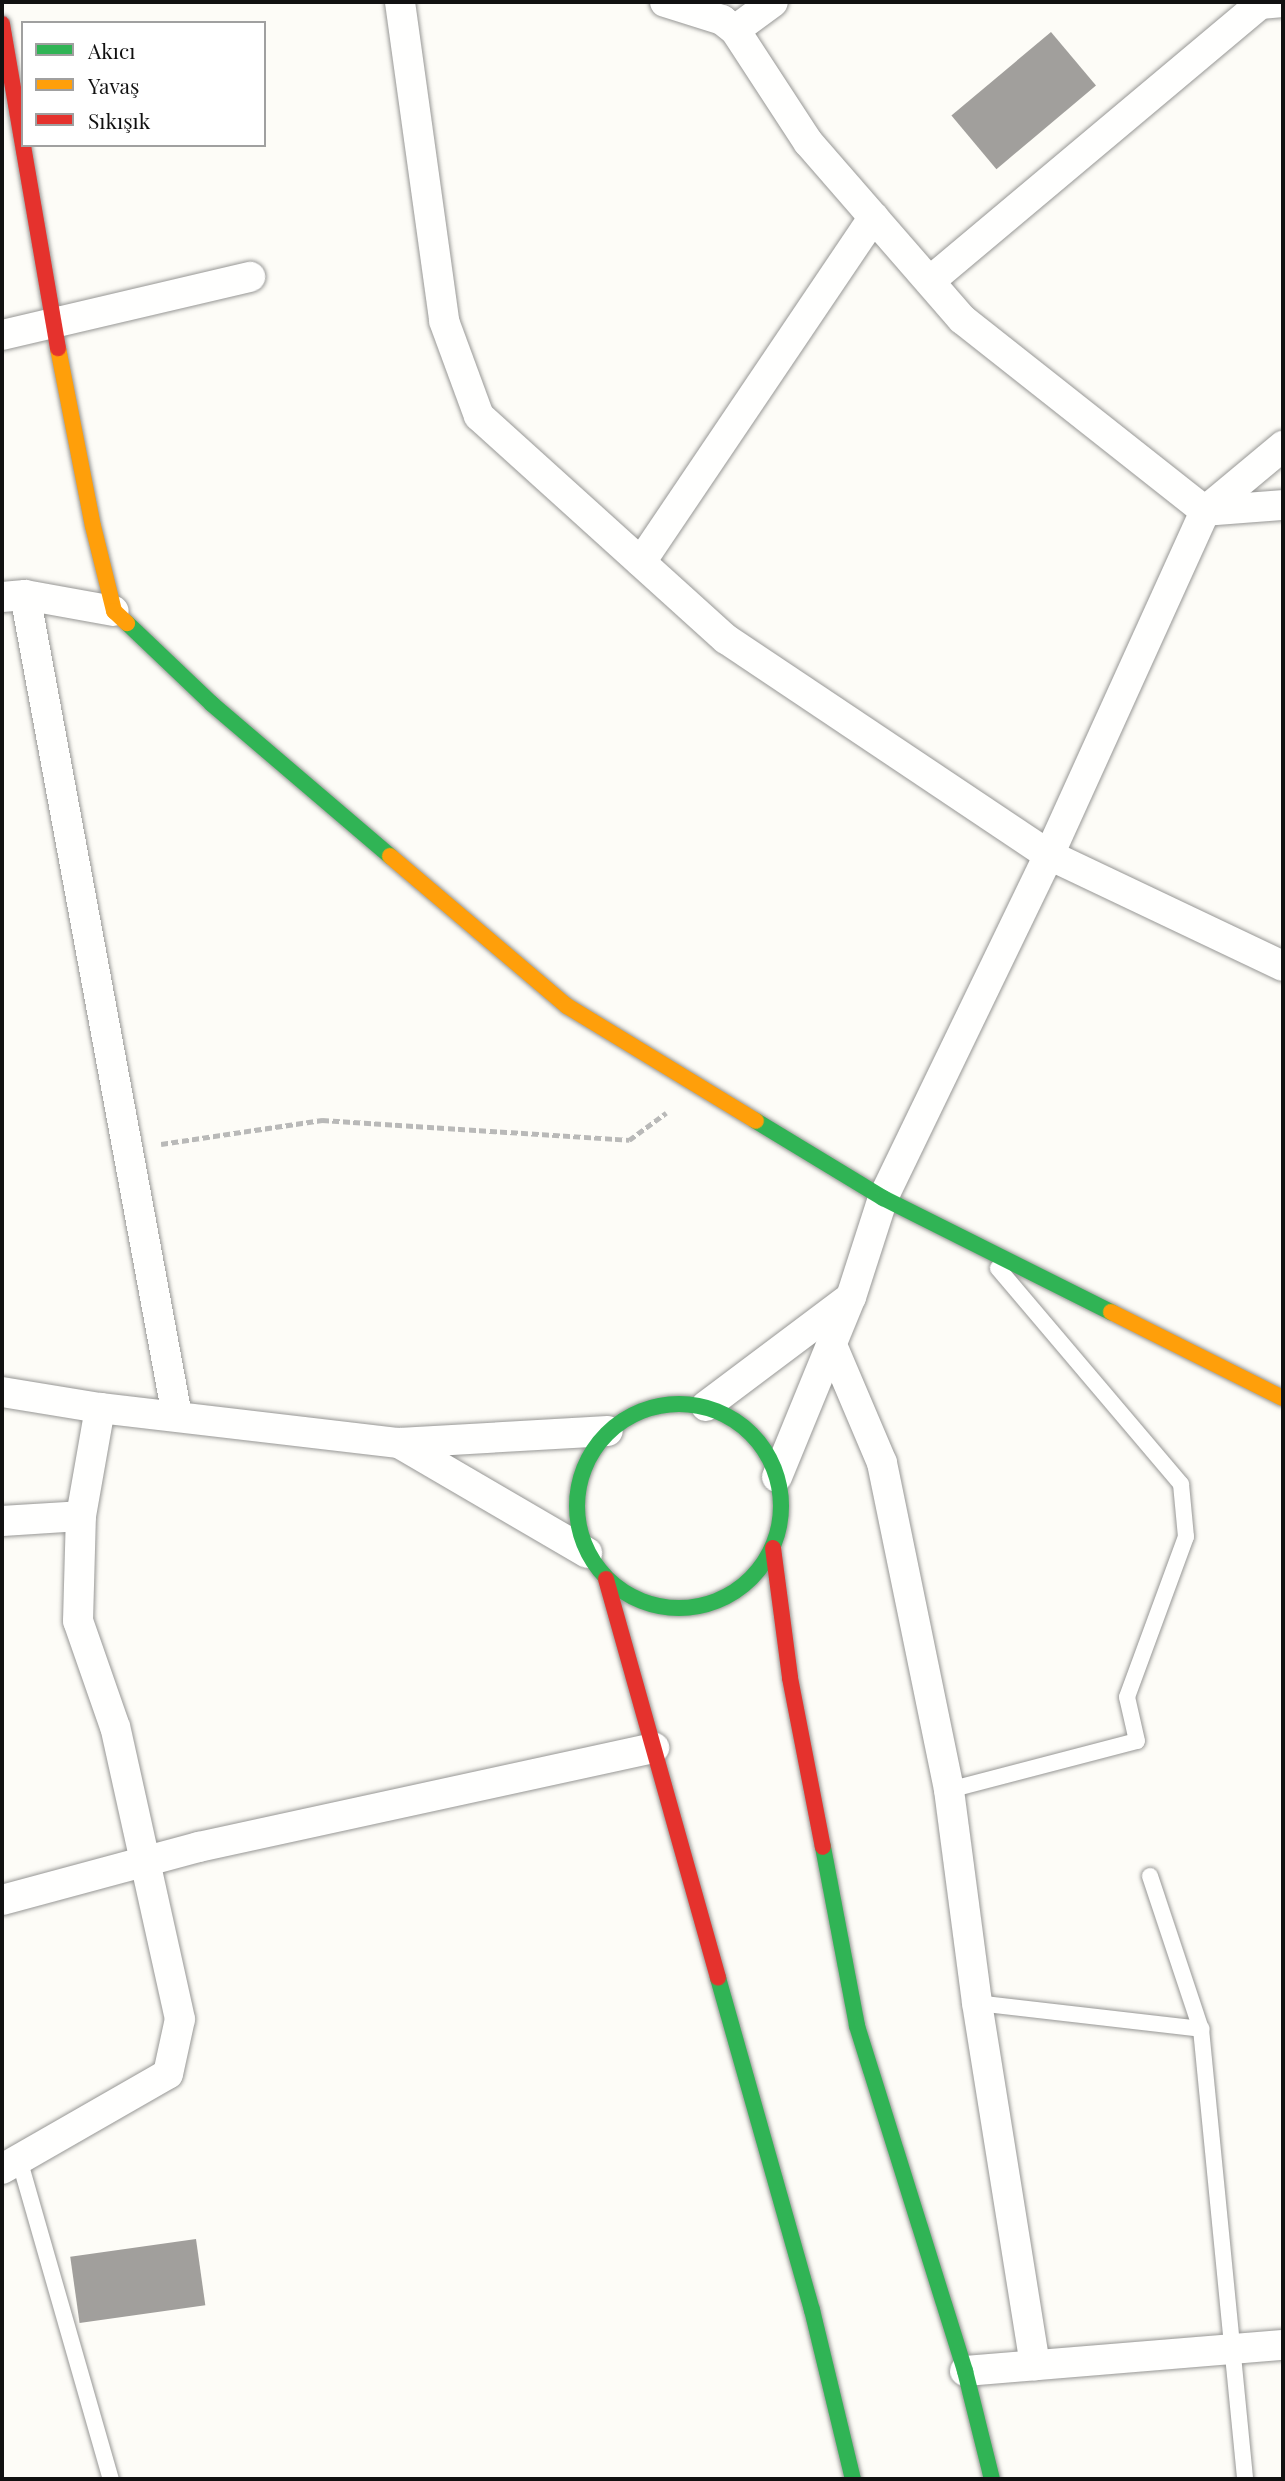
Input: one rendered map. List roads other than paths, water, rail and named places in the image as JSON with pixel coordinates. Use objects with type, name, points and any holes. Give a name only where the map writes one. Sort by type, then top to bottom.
[{"type":"street","points":[[12,2],[2,24],[21,136]]},
{"type":"street","points":[[400,2],[444,321],[479,416],[726,639],[1049,855],[1283,966]]},
{"type":"street","points":[[665,2],[722,20],[735,30],[808,142],[962,318],[1205,510],[1283,505]]},
{"type":"street","points":[[735,30],[773,2]]},
{"type":"street","points":[[930,281],[1260,4],[1283,2]]},
{"type":"street","points":[[23,147],[53,324],[93,526],[114,611],[212,704],[566,1006],[883,1198],[1283,1398]]},
{"type":"street","points":[[641,562],[874,217]]},
{"type":"street","points":[[2,335],[250,277]]},
{"type":"street","points":[[777,1477],[851,1297],[883,1198],[1049,855],[1205,510],[1283,446]]},
{"type":"street","points":[[114,611],[13,596],[127,1149],[177,1416]]},
{"type":"street","points":[[706,1406],[851,1297]]},
{"type":"street","points":[[832,1345],[882,1463],[949,1790],[976,2003],[1035,2365]]},
{"type":"street","points":[[2,1392],[100,1408],[399,1443],[608,1431]]},
{"type":"street","points":[[671,1402],[706,1406],[738,1421],[763,1446],[777,1477],[782,1513],[773,1548],[753,1577],[728,1597],[697,1608],[664,1608],[632,1598],[606,1579],[587,1553],[577,1521],[577,1488],[588,1457],[608,1431],[637,1411],[671,1402]]},
{"type":"street","points":[[11,2164],[167,2074],[180,2019],[115,1727],[78,1621],[81,1516],[100,1408]]},
{"type":"street","points":[[399,1443],[587,1553]]},
{"type":"street","points":[[2,1521],[81,1516]]},
{"type":"street","points":[[773,1548],[790,1678],[857,2026],[965,2371],[992,2479]]},
{"type":"street","points":[[606,1579],[812,2310],[853,2479]]},
{"type":"street","points":[[2,1900],[199,1847],[654,1748]]},
{"type":"street","points":[[965,2371],[1283,2345]]},
{"type":"lane","points":[[949,1790],[1137,1741],[1127,1698],[1186,1536],[1181,1484],[980,1248]]},
{"type":"lane","points":[[1150,1876],[1201,2029],[1245,2479]]},
{"type":"lane","points":[[976,2003],[1201,2029]]},
{"type":"lane","points":[[11,2164],[111,2479]]}]
